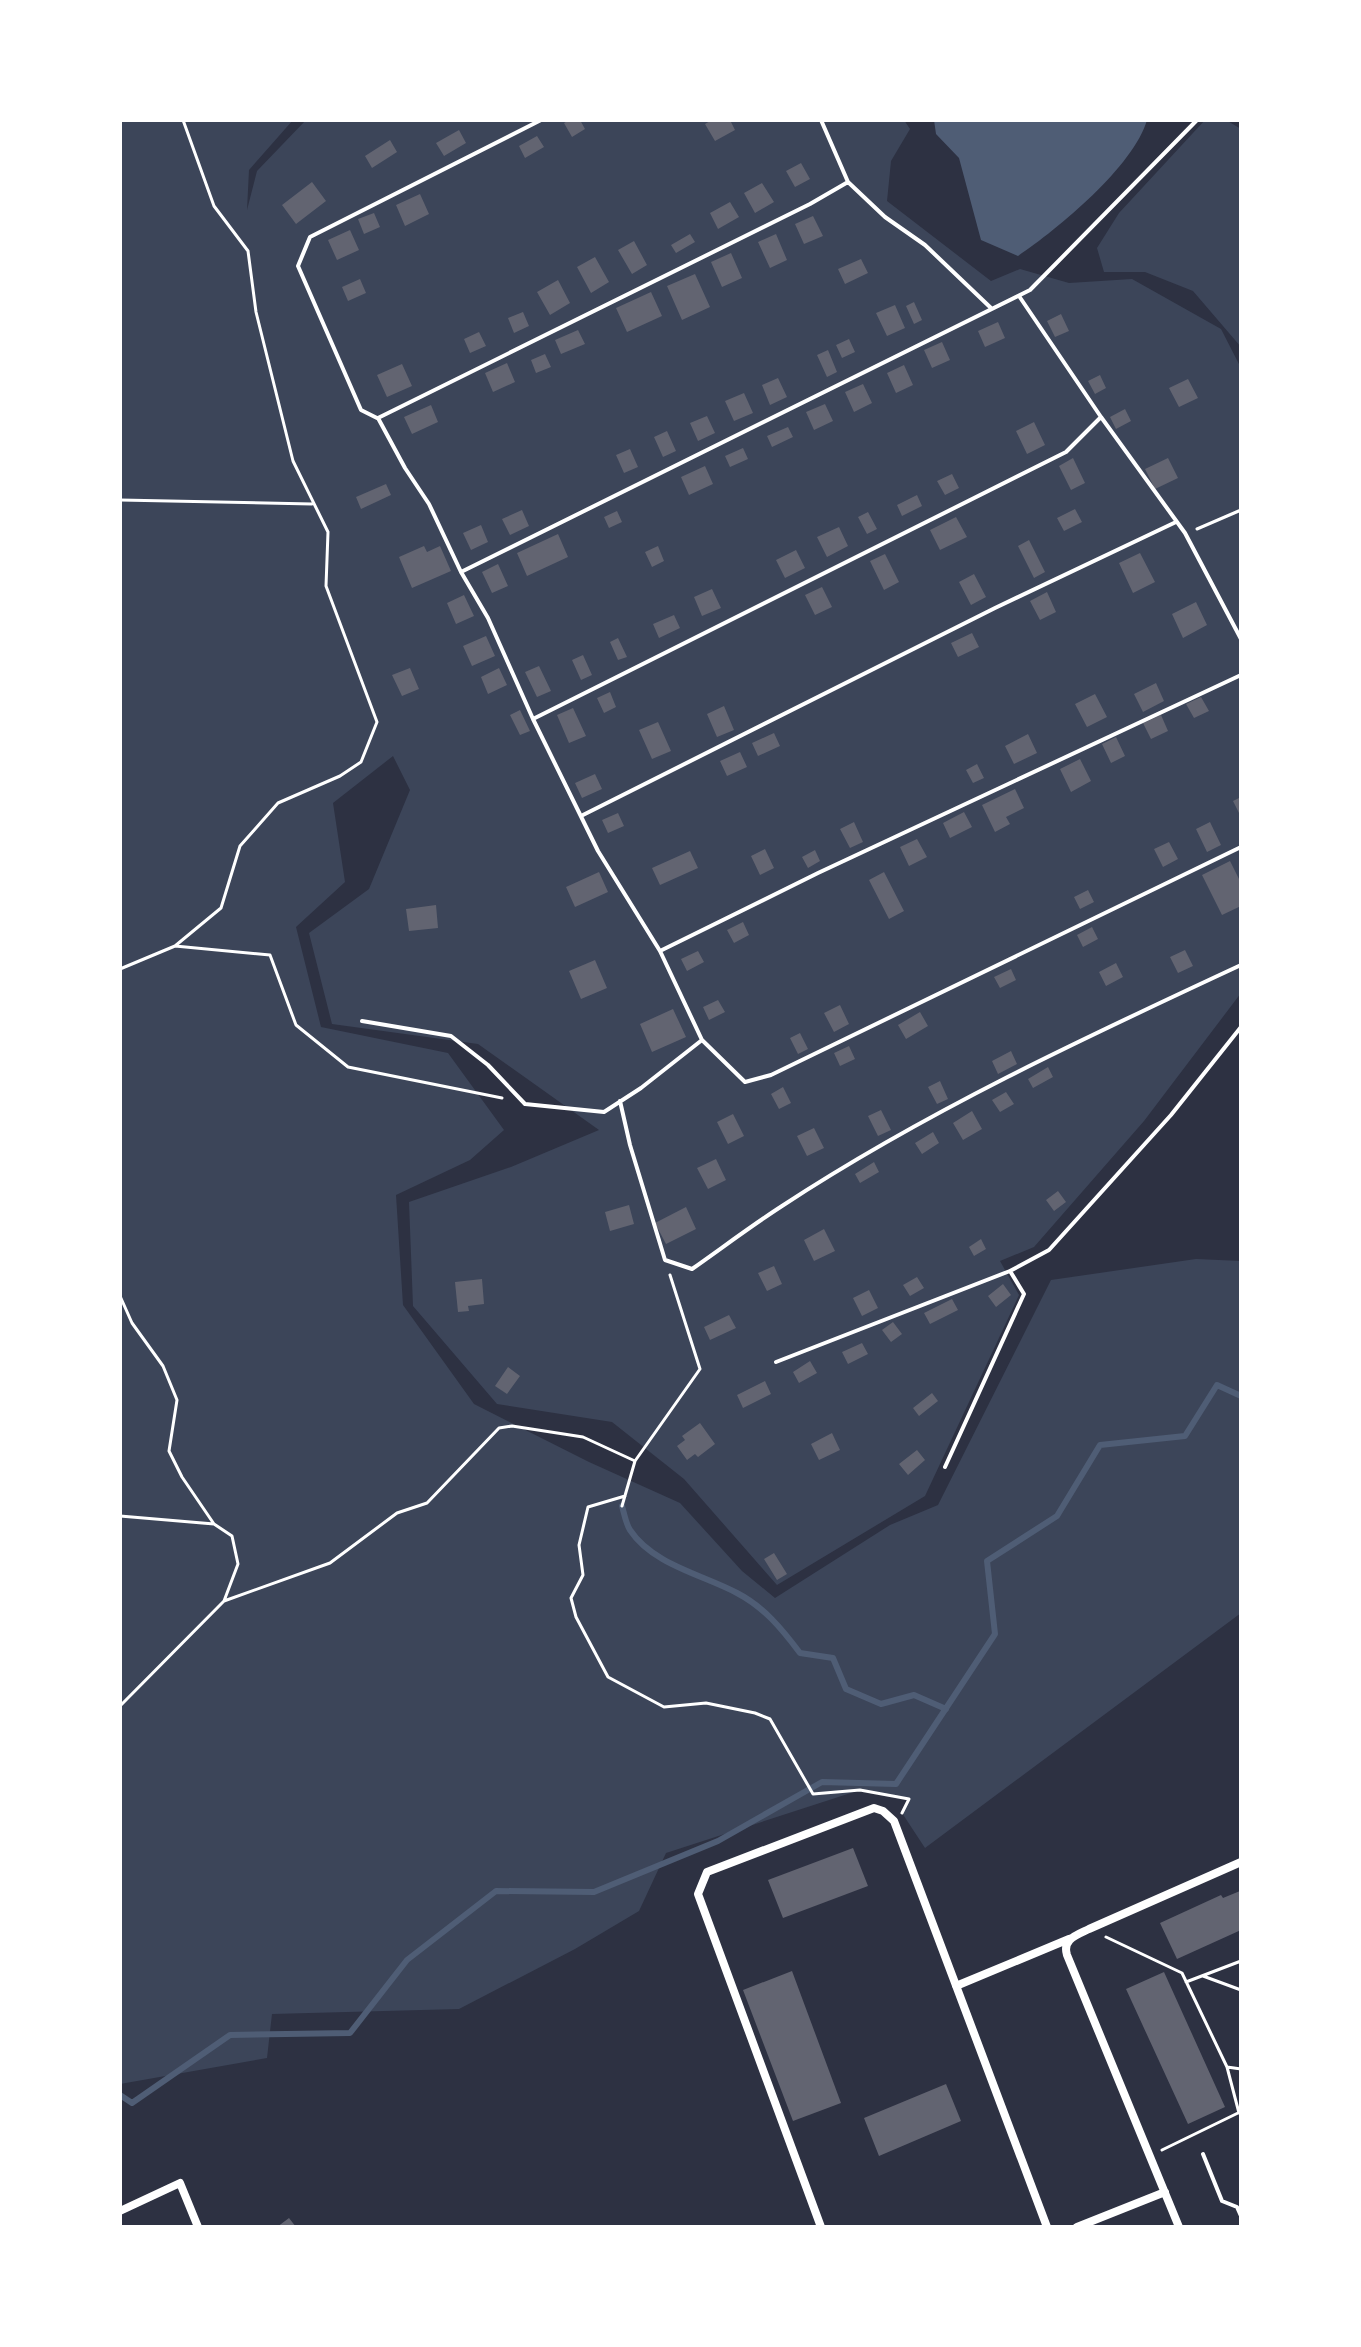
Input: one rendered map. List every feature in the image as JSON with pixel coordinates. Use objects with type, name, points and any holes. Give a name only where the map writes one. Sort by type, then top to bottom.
[{"type":"street","points":[[821,2227],[698,1894],[707,1872],[874,1808],[894,1821],[1047,2227]]},
{"type":"street","points":[[956,1986],[1241,1862]]},
{"type":"street","points":[[1069,1939],[1065,1949],[1067,1955],[1179,2227]]},
{"type":"street","points":[[120,2211],[180,2183],[198,2227]]},
{"type":"street","points":[[1077,2227],[1165,2192]]},
{"type":"lane","points":[[541,120],[310,237],[298,266],[361,410],[378,418],[429,504],[461,572],[488,618],[533,719],[598,851],[660,951],[702,1040],[745,1082],[771,1075],[1241,847]]},
{"type":"lane","points":[[821,120],[848,182],[885,217],[925,245],[991,308]]},
{"type":"lane","points":[[461,572],[1030,290],[1197,120]]},
{"type":"lane","points":[[378,418],[810,204],[848,182]]},
{"type":"lane","points":[[1019,296],[1185,533],[1241,639]]},
{"type":"lane","points":[[533,719],[1066,452],[1101,417]]},
{"type":"lane","points":[[581,816],[981,615],[1176,522]]},
{"type":"lane","points":[[660,951],[818,873],[1241,675]]},
{"type":"lane","points":[[620,1101],[665,1260],[692,1269],[782,1206],[882,1146],[1076,1041],[1241,965]]},
{"type":"lane","points":[[362,1021],[451,1036],[488,1065],[525,1104],[604,1112],[702,1040]]},
{"type":"lane","points":[[776,1362],[1010,1271],[1049,1250],[1171,1115],[1241,1027]]},
{"type":"lane","points":[[945,1467],[1024,1294],[1010,1271]]},
{"type":"lane","points":[[1203,2154],[1222,2201],[1239,2206],[1241,2216]]},
{"type":"path","points":[[120,969],[175,946],[221,908],[240,846],[278,803],[340,776],[361,762],[377,722],[326,586],[328,532],[293,461],[256,312],[248,251],[214,206],[183,120]]},
{"type":"path","points":[[120,500],[314,504]]},
{"type":"path","points":[[1185,533],[1241,510]]},
{"type":"path","points":[[175,946],[270,955],[296,1025],[348,1067],[443,1084],[525,1104]]},
{"type":"path","points":[[622,1506],[635,1461],[700,1369],[665,1260]]},
{"type":"path","points":[[120,1296],[132,1323],[163,1366],[177,1400],[169,1451],[182,1477],[214,1524],[232,1536],[238,1564],[224,1601],[120,1706]]},
{"type":"path","points":[[224,1601],[330,1563],[397,1513],[427,1503],[499,1428],[512,1426],[583,1437],[635,1461]]},
{"type":"path","points":[[625,1496],[588,1507],[579,1545],[583,1575],[571,1598],[576,1617],[608,1677],[664,1707],[706,1703],[770,1719],[813,1794],[860,1790],[909,1799],[894,1821]]},
{"type":"path","points":[[120,1516],[214,1524]]},
{"type":"path","points":[[1089,1929],[1182,1973],[1227,2067],[1240,2112],[1151,2155]]},
{"type":"path","points":[[1186,1982],[1241,1961]]},
{"type":"path","points":[[1201,1975],[1241,1990]]},
{"type":"path","points":[[1227,2067],[1241,2069]]},
{"type":"shaded area","points":[[120,120],[293,120],[249,170],[247,210],[257,171],[306,120],[904,120],[910,129],[891,161],[887,201],[991,281],[1020,269],[1069,283],[1132,279],[1221,329],[1241,368],[1241,993],[1144,1121],[1034,1247],[1000,1261],[1019,1295],[925,1496],[777,1585],[684,1479],[612,1422],[497,1404],[413,1306],[409,1202],[511,1167],[599,1130],[478,1044],[332,1024],[309,933],[369,889],[410,790],[393,756],[333,803],[345,882],[296,927],[321,1027],[448,1053],[504,1130],[470,1160],[396,1195],[403,1305],[474,1404],[589,1462],[680,1503],[742,1571],[775,1598],[890,1525],[938,1505],[1051,1280],[1196,1259],[1241,1261],[1241,1613],[925,1848],[902,1813],[908,1800],[860,1790],[666,1853],[639,1911],[575,1949],[459,2009],[272,2014],[267,2058],[120,2084]]},
{"type":"shaded area","points":[[934,120],[1147,120],[1127,157],[1093,195],[1018,256],[981,240],[959,158],[936,134]]},
{"type":"shaded area","points":[[1205,120],[1226,120],[1241,129],[1241,347],[1193,291],[1145,272],[1104,272],[1097,248],[1119,213]]},
{"type":"building","points":[[580,120],[585,129],[572,137],[564,123]]},
{"type":"building","points":[[712,120],[730,120],[735,130],[715,141],[705,124]]},
{"type":"building","points":[[459,130],[466,143],[444,156],[436,143]]},
{"type":"building","points":[[537,136],[544,147],[525,158],[519,146]]},
{"type":"building","points":[[390,140],[397,152],[372,168],[365,156]]},
{"type":"building","points":[[801,163],[810,179],[795,187],[786,171]]},
{"type":"building","points":[[312,182],[326,201],[296,224],[282,205]]},
{"type":"building","points":[[762,183],[774,202],[755,213],[744,193]]},
{"type":"building","points":[[420,194],[429,214],[405,226],[396,205]]},
{"type":"building","points":[[730,202],[739,217],[718,229],[710,213]]},
{"type":"building","points":[[374,213],[380,227],[364,234],[358,219]]},
{"type":"building","points":[[813,216],[823,236],[804,244],[795,224]]},
{"type":"building","points":[[350,230],[359,250],[337,260],[328,240]]},
{"type":"building","points":[[690,234],[695,242],[676,253],[671,245]]},
{"type":"building","points":[[776,234],[787,260],[770,268],[758,242]]},
{"type":"building","points":[[634,241],[647,265],[632,274],[618,250]]},
{"type":"building","points":[[731,253],[742,278],[722,287],[711,262]]},
{"type":"building","points":[[595,257],[609,282],[591,293],[577,267]]},
{"type":"building","points":[[861,259],[868,273],[845,284],[838,269]]},
{"type":"building","points":[[695,274],[710,307],[682,320],[667,286]]},
{"type":"building","points":[[360,279],[366,293],[348,301],[342,287]]},
{"type":"building","points":[[558,280],[570,303],[550,315],[537,292]]},
{"type":"building","points":[[651,292],[662,316],[627,332],[616,308]]},
{"type":"building","points":[[914,302],[922,320],[914,324],[906,306]]},
{"type":"building","points":[[895,305],[905,328],[887,336],[876,313]]},
{"type":"building","points":[[523,312],[529,326],[514,333],[508,318]]},
{"type":"building","points":[[1061,314],[1069,331],[1055,337],[1047,321]]},
{"type":"building","points":[[998,322],[1005,338],[985,347],[978,331]]},
{"type":"building","points":[[578,330],[585,344],[561,354],[555,340]]},
{"type":"building","points":[[479,332],[486,346],[470,353],[464,339]]},
{"type":"building","points":[[849,339],[855,352],[842,358],[836,345]]},
{"type":"building","points":[[942,342],[950,360],[932,368],[924,350]]},
{"type":"building","points":[[828,350],[837,372],[827,377],[817,355]]},
{"type":"building","points":[[545,354],[551,367],[536,373],[531,360]]},
{"type":"building","points":[[507,363],[515,382],[493,392],[485,373]]},
{"type":"building","points":[[402,364],[412,386],[387,397],[377,375]]},
{"type":"building","points":[[904,365],[913,385],[896,393],[887,373]]},
{"type":"building","points":[[1100,375],[1106,388],[1095,394],[1088,381]]},
{"type":"building","points":[[778,378],[787,397],[770,405],[762,385]]},
{"type":"building","points":[[1188,379],[1198,398],[1179,407],[1169,388]]},
{"type":"building","points":[[863,384],[872,403],[854,412],[845,392]]},
{"type":"building","points":[[744,393],[753,413],[734,421],[725,401]]},
{"type":"building","points":[[825,404],[833,421],[814,430],[806,412]]},
{"type":"building","points":[[431,405],[438,422],[412,434],[404,417]]},
{"type":"building","points":[[1125,409],[1131,421],[1116,429],[1110,417]]},
{"type":"building","points":[[707,416],[715,433],[698,441],[690,423]]},
{"type":"building","points":[[1034,422],[1045,445],[1027,454],[1016,431]]},
{"type":"building","points":[[788,427],[793,437],[772,447],[767,436]]},
{"type":"building","points":[[667,431],[676,451],[663,457],[654,437]]},
{"type":"building","points":[[743,448],[748,459],[730,467],[725,456]]},
{"type":"building","points":[[630,449],[638,467],[624,473],[616,455]]},
{"type":"building","points":[[1073,458],[1085,483],[1071,490],[1059,466]]},
{"type":"building","points":[[1168,458],[1178,478],[1155,489],[1145,469]]},
{"type":"building","points":[[705,466],[713,484],[689,495],[681,477]]},
{"type":"building","points":[[952,474],[959,488],[945,495],[937,481]]},
{"type":"building","points":[[386,484],[391,495],[361,509],[356,497]]},
{"type":"building","points":[[917,495],[922,506],[902,516],[897,505]]},
{"type":"building","points":[[1075,509],[1082,522],[1064,531],[1057,518]]},
{"type":"building","points":[[522,510],[529,526],[510,535],[502,519]]},
{"type":"building","points":[[617,511],[622,522],[609,528],[604,517]]},
{"type":"building","points":[[868,512],[877,529],[867,534],[858,517]]},
{"type":"building","points":[[956,517],[967,537],[940,550],[930,530]]},
{"type":"building","points":[[481,525],[488,542],[471,550],[463,533]]},
{"type":"building","points":[[839,527],[848,546],[827,557],[817,537]]},
{"type":"building","points":[[558,534],[568,557],[527,576],[517,553]]},
{"type":"building","points":[[1029,540],[1045,572],[1034,578],[1018,546]]},
{"type":"building","points":[[424,546],[427,552],[440,546],[451,571],[412,588],[399,557]]},
{"type":"building","points":[[658,546],[664,561],[652,567],[645,552]]},
{"type":"building","points":[[796,550],[805,568],[785,578],[776,560]]},
{"type":"building","points":[[1140,553],[1155,582],[1133,593],[1119,563]]},
{"type":"building","points":[[885,554],[899,582],[884,590],[870,561]]},
{"type":"building","points":[[498,564],[508,586],[492,593],[482,572]]},
{"type":"building","points":[[974,574],[986,597],[971,605],[959,582]]},
{"type":"building","points":[[822,587],[832,607],[815,615],[805,595]]},
{"type":"building","points":[[712,589],[721,608],[702,616],[694,597]]},
{"type":"building","points":[[1047,592],[1056,612],[1040,620],[1030,601]]},
{"type":"building","points":[[464,595],[474,616],[456,624],[447,603]]},
{"type":"building","points":[[1196,602],[1207,625],[1183,638],[1172,614]]},
{"type":"building","points":[[674,615],[680,628],[659,638],[653,624]]},
{"type":"building","points":[[972,633],[979,647],[958,657],[951,643]]},
{"type":"building","points":[[486,636],[495,656],[472,666],[463,646]]},
{"type":"building","points":[[618,638],[627,657],[618,660],[610,642]]},
{"type":"building","points":[[583,655],[592,675],[581,680],[572,660]]},
{"type":"building","points":[[539,666],[551,691],[537,697],[525,672]]},
{"type":"building","points":[[410,668],[419,689],[402,696],[392,675]]},
{"type":"building","points":[[499,668],[507,685],[488,694],[481,677]]},
{"type":"building","points":[[1156,683],[1164,701],[1143,712],[1134,694]]},
{"type":"building","points":[[610,692],[616,707],[604,713],[597,698]]},
{"type":"building","points":[[1095,694],[1107,717],[1087,727],[1075,704]]},
{"type":"building","points":[[1201,697],[1209,711],[1194,718],[1186,704]]},
{"type":"building","points":[[724,706],[734,730],[717,737],[707,714]]},
{"type":"building","points":[[573,708],[586,736],[569,743],[557,715]]},
{"type":"building","points":[[520,710],[530,731],[520,735],[510,715]]},
{"type":"building","points":[[1161,715],[1168,731],[1151,739],[1143,723]]},
{"type":"building","points":[[658,722],[671,751],[652,759],[639,730]]},
{"type":"building","points":[[774,733],[780,746],[758,756],[752,743]]},
{"type":"building","points":[[1028,734],[1037,753],[1014,764],[1005,746]]},
{"type":"building","points":[[1116,737],[1125,756],[1111,763],[1102,744]]},
{"type":"building","points":[[740,752],[747,767],[727,776],[720,761]]},
{"type":"building","points":[[1080,759],[1091,781],[1071,792],[1060,769]]},
{"type":"building","points":[[977,764],[984,778],[973,783],[966,770]]},
{"type":"building","points":[[595,774],[602,789],[582,798],[575,783]]},
{"type":"building","points":[[1015,789],[1024,808],[1006,817],[1010,824],[995,832],[982,805]]},
{"type":"building","points":[[1241,797],[1241,817],[1233,801]]},
{"type":"building","points":[[964,812],[972,827],[950,838],[943,823]]},
{"type":"building","points":[[618,813],[624,826],[608,833],[602,820]]},
{"type":"building","points":[[854,822],[863,842],[850,848],[840,829]]},
{"type":"building","points":[[1210,822],[1221,845],[1207,852],[1196,829]]},
{"type":"building","points":[[917,839],[927,857],[909,866],[900,847]]},
{"type":"building","points":[[1169,842],[1178,859],[1163,867],[1154,849]]},
{"type":"building","points":[[765,849],[774,868],[760,875],[751,856]]},
{"type":"building","points":[[815,850],[820,861],[808,868],[802,857]]},
{"type":"building","points":[[690,851],[698,868],[660,885],[652,868]]},
{"type":"building","points":[[1230,861],[1241,883],[1241,906],[1222,915],[1202,875]]},
{"type":"building","points":[[599,872],[608,892],[575,907],[566,887]]},
{"type":"building","points":[[884,872],[904,911],[889,919],[869,880]]},
{"type":"building","points":[[1088,890],[1094,902],[1080,909],[1074,897]]},
{"type":"building","points":[[436,905],[438,928],[409,931],[406,909]]},
{"type":"building","points":[[743,922],[749,935],[734,943],[727,930]]},
{"type":"building","points":[[1092,927],[1098,939],[1083,947],[1077,935]]},
{"type":"building","points":[[1185,950],[1193,966],[1178,973],[1170,957]]},
{"type":"building","points":[[698,951],[704,962],[687,971],[681,959]]},
{"type":"building","points":[[595,960],[607,988],[581,999],[569,971]]},
{"type":"building","points":[[1116,963],[1123,977],[1106,986],[1099,972]]},
{"type":"building","points":[[1011,969],[1016,980],[1000,988],[994,977]]},
{"type":"building","points":[[718,1000],[725,1012],[709,1020],[703,1007]]},
{"type":"building","points":[[840,1005],[849,1024],[834,1032],[824,1013]]},
{"type":"building","points":[[673,1009],[686,1037],[652,1052],[640,1024]]},
{"type":"building","points":[[920,1012],[928,1026],[906,1039],[898,1025]]},
{"type":"building","points":[[800,1033],[808,1049],[798,1054],[790,1038]]},
{"type":"building","points":[[849,1046],[855,1059],[840,1066],[834,1053]]},
{"type":"building","points":[[1011,1051],[1017,1064],[998,1074],[992,1061]]},
{"type":"building","points":[[1048,1067],[1053,1077],[1033,1088],[1028,1079]]},
{"type":"building","points":[[940,1081],[948,1099],[937,1104],[928,1087]]},
{"type":"building","points":[[783,1087],[791,1103],[779,1109],[771,1094]]},
{"type":"building","points":[[1006,1092],[1014,1104],[1000,1112],[992,1100]]},
{"type":"building","points":[[881,1110],[891,1130],[878,1136],[868,1116]]},
{"type":"building","points":[[972,1111],[982,1129],[963,1140],[953,1123]]},
{"type":"building","points":[[733,1114],[744,1136],[728,1144],[717,1122]]},
{"type":"building","points":[[814,1128],[824,1148],[807,1156],[797,1136]]},
{"type":"building","points":[[933,1132],[939,1143],[922,1154],[915,1143]]},
{"type":"building","points":[[716,1159],[726,1180],[708,1189],[697,1168]]},
{"type":"building","points":[[874,1162],[879,1172],[860,1183],[855,1174]]},
{"type":"building","points":[[1058,1191],[1066,1202],[1054,1211],[1046,1200]]},
{"type":"building","points":[[629,1205],[634,1224],[610,1231],[605,1212]]},
{"type":"building","points":[[686,1207],[696,1229],[666,1244],[655,1223]]},
{"type":"building","points":[[824,1229],[835,1251],[814,1261],[804,1240]]},
{"type":"building","points":[[981,1239],[986,1249],[974,1256],[969,1247]]},
{"type":"building","points":[[774,1266],[782,1284],[767,1291],[758,1273]]},
{"type":"building","points":[[917,1277],[924,1288],[910,1296],[903,1285]]},
{"type":"building","points":[[482,1279],[484,1304],[468,1306],[469,1311],[458,1312],[455,1282]]},
{"type":"building","points":[[1003,1284],[1011,1295],[996,1307],[988,1296]]},
{"type":"building","points":[[869,1290],[878,1308],[862,1316],[853,1298]]},
{"type":"building","points":[[952,1299],[958,1310],[930,1324],[924,1313]]},
{"type":"building","points":[[729,1315],[736,1328],[710,1340],[704,1327]]},
{"type":"building","points":[[893,1322],[902,1334],[891,1342],[882,1330]]},
{"type":"building","points":[[862,1343],[868,1354],[848,1364],[842,1352]]},
{"type":"building","points":[[810,1361],[817,1373],[799,1383],[793,1372]]},
{"type":"building","points":[[508,1367],[520,1376],[507,1394],[495,1386]]},
{"type":"building","points":[[765,1381],[771,1394],[743,1408],[737,1395]]},
{"type":"building","points":[[932,1393],[938,1401],[919,1416],[913,1408]]},
{"type":"building","points":[[700,1423],[715,1444],[698,1457],[695,1454],[687,1460],[677,1446],[685,1440],[682,1436]]},
{"type":"building","points":[[832,1433],[840,1450],[819,1460],[811,1444]]},
{"type":"building","points":[[917,1450],[925,1460],[908,1475],[899,1464]]},
{"type":"building","points":[[774,1553],[787,1574],[777,1580],[764,1559]]},
{"type":"building","points":[[853,1848],[868,1886],[783,1918],[768,1880]]},
{"type":"building","points":[[1240,1891],[1241,1930],[1177,1959],[1160,1923],[1221,1895],[1223,1898]]},
{"type":"building","points":[[792,1971],[841,2103],[793,2121],[743,1990]]},
{"type":"building","points":[[1164,1972],[1225,2107],[1188,2124],[1126,1989]]},
{"type":"building","points":[[946,2084],[961,2121],[879,2156],[864,2118]]},
{"type":"building","points":[[289,2218],[296,2227],[277,2227]]},
{"type":"waterway","points":[[120,2095],[132,2103],[230,2035],[350,2033],[407,1960],[496,1891],[594,1892],[718,1841],[822,1782],[896,1784],[995,1634],[987,1561],[1057,1516],[1100,1445],[1185,1436],[1217,1385],[1241,1396]]},
{"type":"waterway","points":[[622,1506],[630,1530],[652,1552],[756,1605],[800,1653],[833,1658],[846,1689],[881,1704],[914,1695],[946,1709]]}]
